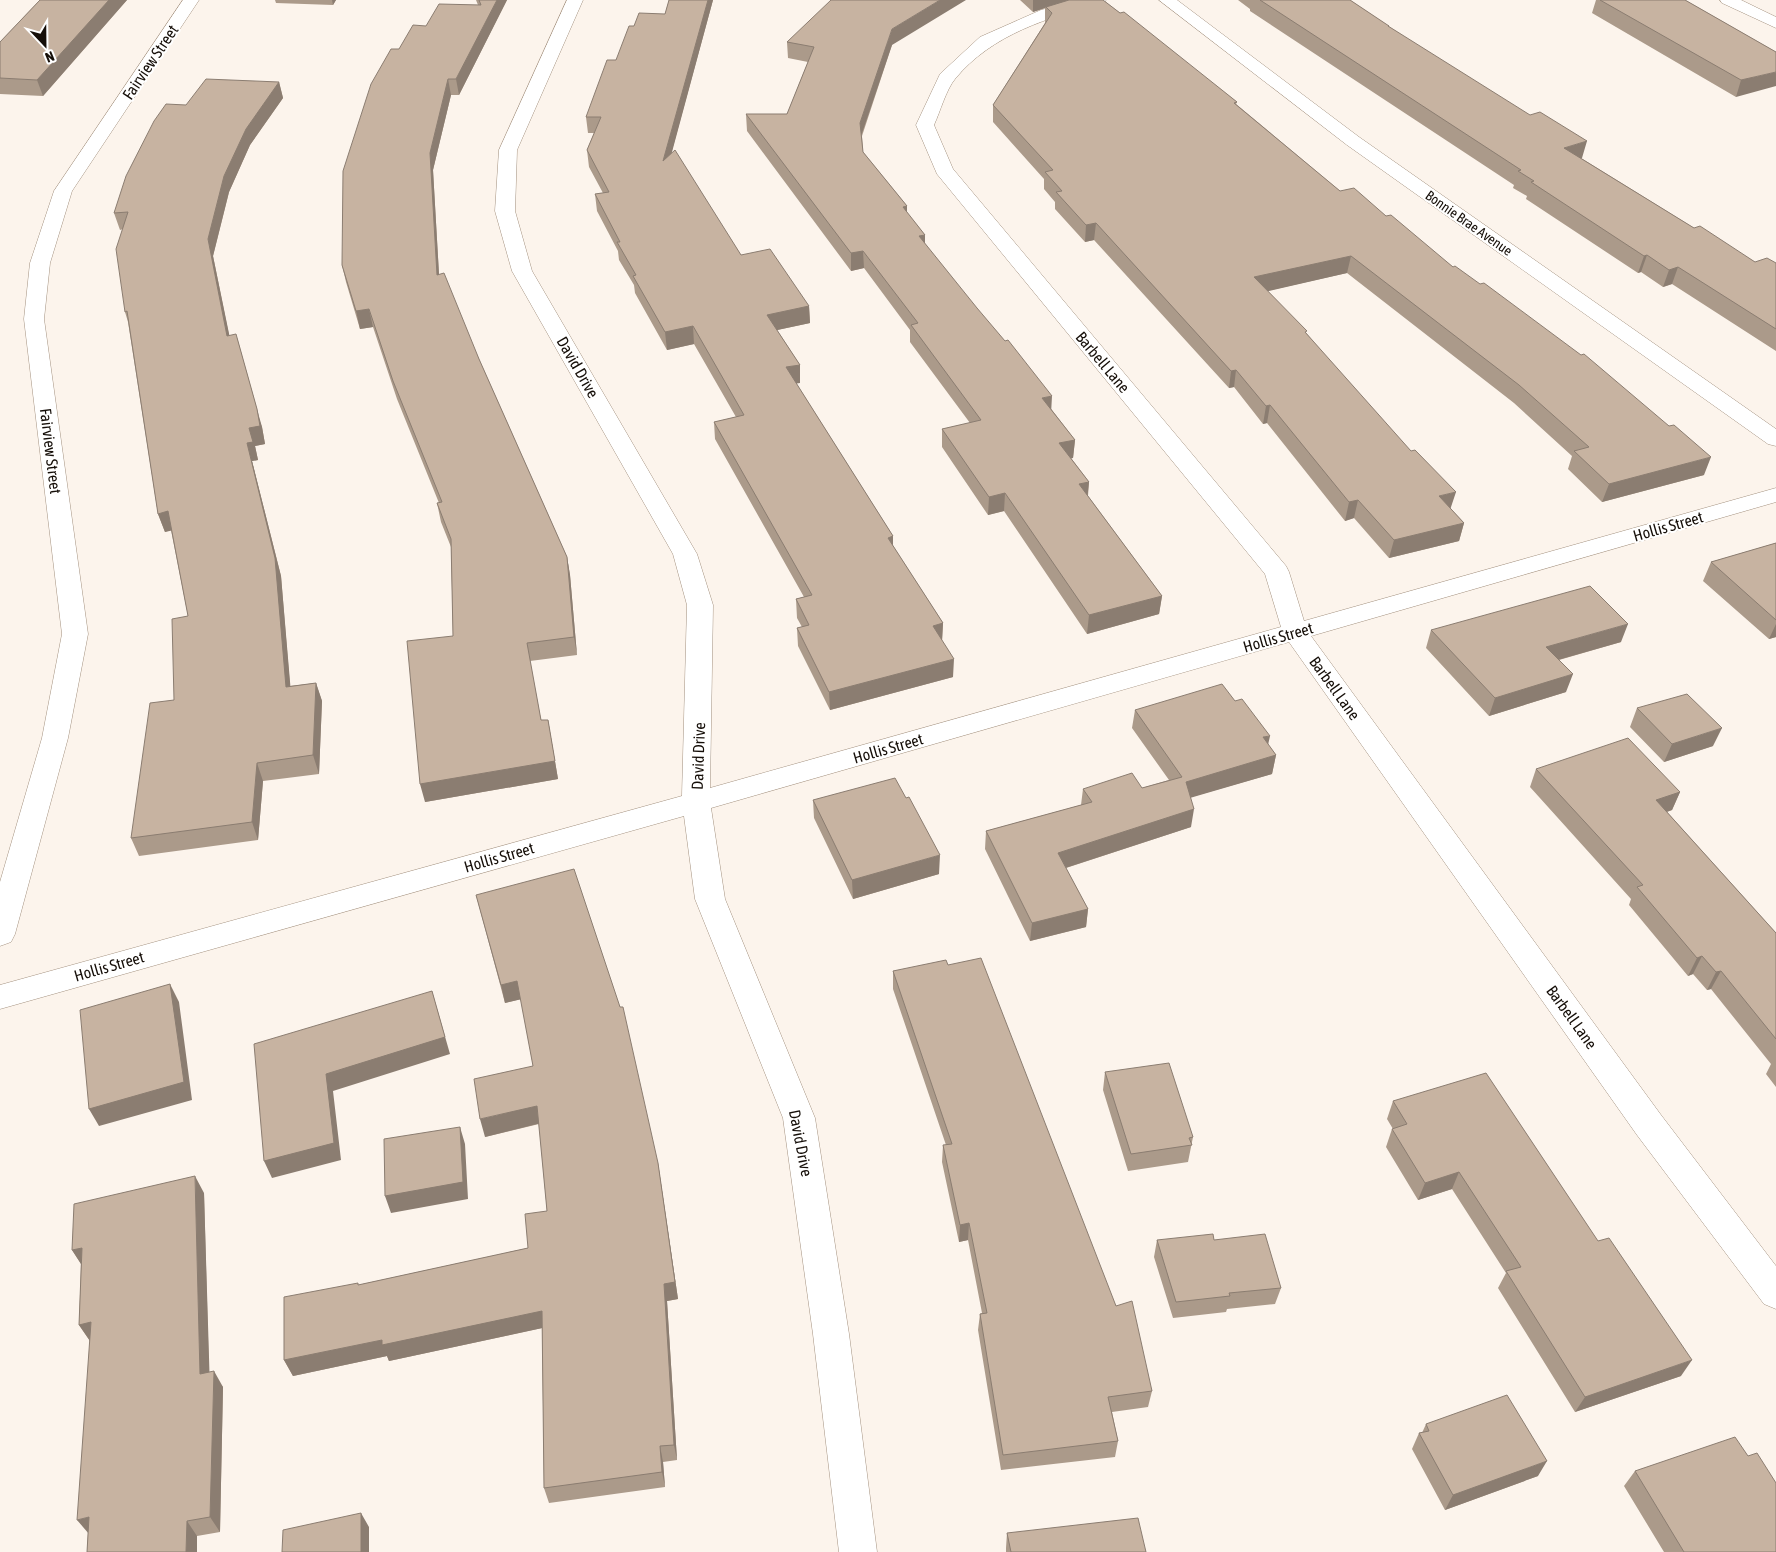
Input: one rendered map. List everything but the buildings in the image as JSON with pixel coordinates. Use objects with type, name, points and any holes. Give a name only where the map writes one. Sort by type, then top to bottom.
[{"type":"street","name":"Fairview Street","points":[[0,934],[55,738],[75,634],[34,319],[40,264],[63,191],[191,0]]},
{"type":"street","name":"David Drive","points":[[575,0],[508,150],[505,211],[522,271],[685,554],[700,605],[696,802],[710,900],[799,1118],[831,1334],[858,1552]]},
{"type":"street","name":"Barbell Lane","points":[[1098,0],[1047,13],[986,41],[946,78],[925,125],[944,170],[1277,572],[1295,632],[1643,1116],[1776,1293]]},
{"type":"street","name":"Bonnie Brae Avenue","points":[[1167,0],[1353,141],[1776,438]]},
{"type":"street","points":[[1728,0],[1776,23]]},
{"type":"street","name":"Hollis Street","points":[[0,997],[696,802],[1776,495]]}]
